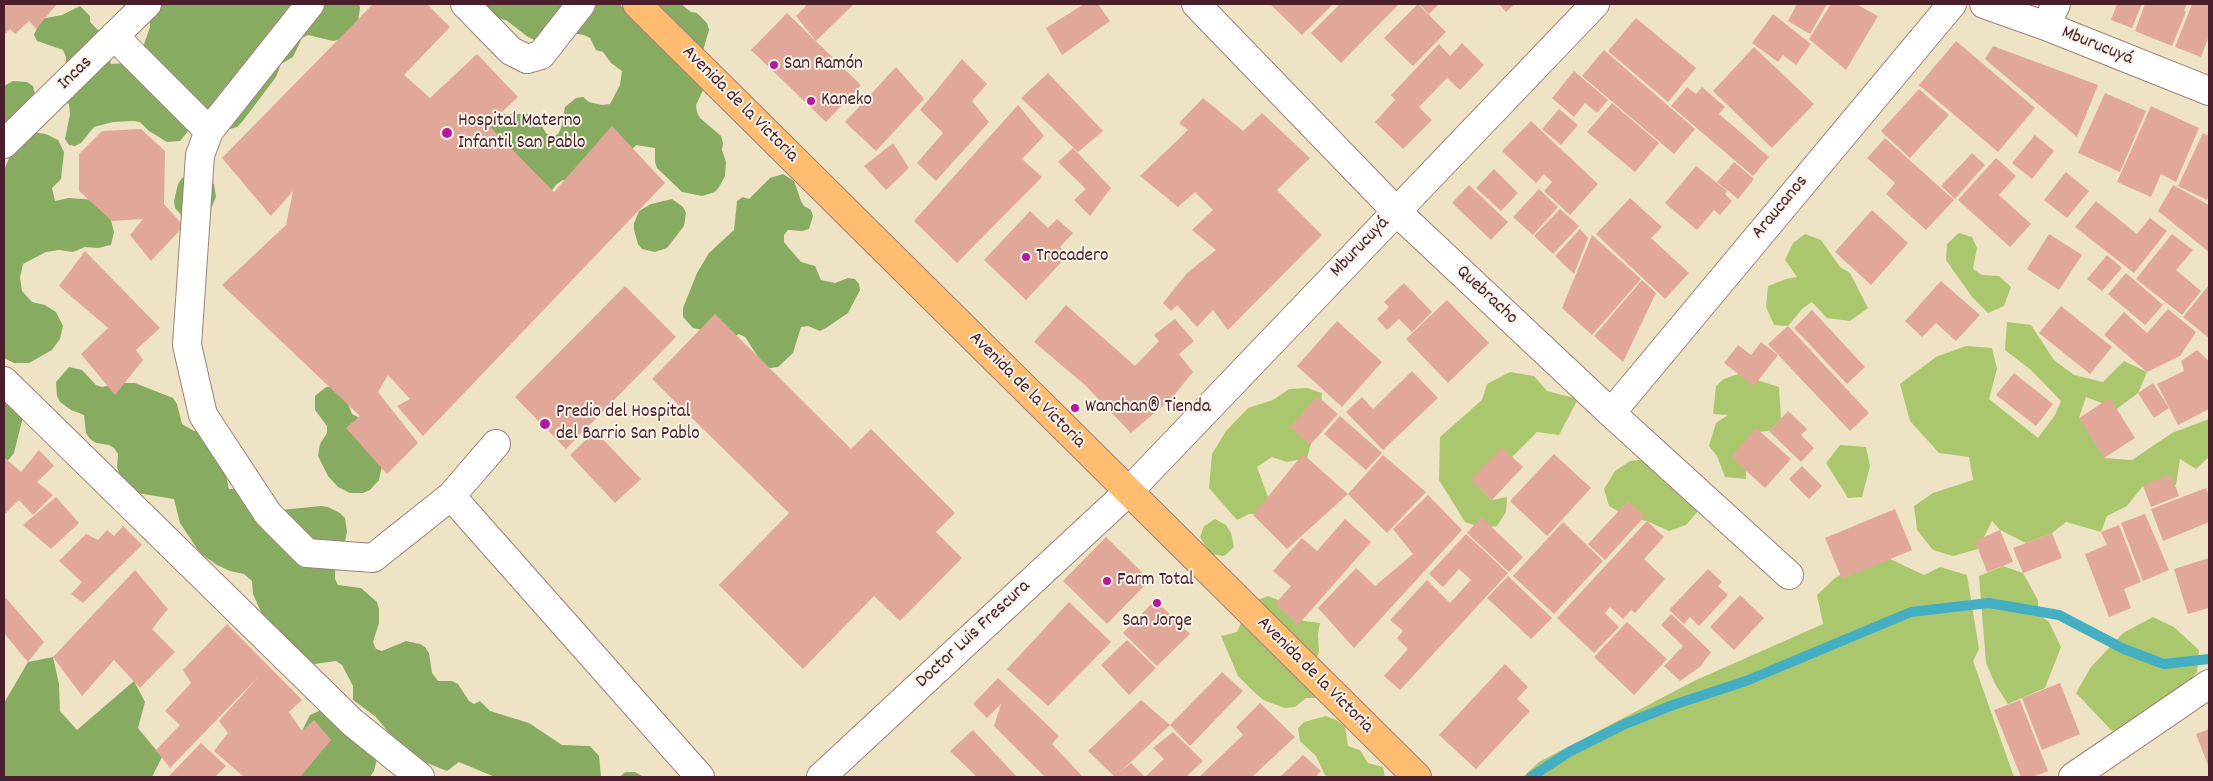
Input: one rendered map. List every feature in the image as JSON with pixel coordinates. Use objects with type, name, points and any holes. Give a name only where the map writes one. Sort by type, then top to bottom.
[{"type":"main road","name":"Avenida de la Victoria","points":[[637,4],[1417,777]]},
{"type":"street","name":"Incas","points":[[4,144],[147,4]]},
{"type":"street","points":[[310,4],[209,131],[200,155],[188,345],[202,415],[268,514],[307,553],[373,558],[452,496],[496,444]]},
{"type":"street","points":[[465,4],[511,51],[528,59],[541,55],[581,4]]},
{"type":"street","name":"Quebracho","points":[[1196,4],[1396,211],[1611,413],[1790,575]]},
{"type":"street","name":"Mburucuyá","points":[[1128,492],[1594,4]]},
{"type":"street","name":"Araucanos","points":[[1611,413],[1952,4]]},
{"type":"street","name":"Mburucuyá","points":[[1984,4],[2051,15],[2209,92]]},
{"type":"street","points":[[114,36],[209,131]]},
{"type":"street","points":[[4,382],[352,722],[420,777]]},
{"type":"street","name":"Doctor Luis Frescura","points":[[821,777],[1128,492]]},
{"type":"street","points":[[452,496],[700,777]]},
{"type":"street","points":[[2073,777],[2209,684]]},
{"type":"green space","points":[[122,4],[359,4],[360,8],[358,21],[347,38],[333,41],[308,35],[302,38],[293,57],[281,64],[276,77],[242,122],[237,127],[230,129],[217,126],[143,47],[150,27],[148,14],[129,11]]},
{"type":"green space","points":[[474,4],[620,4],[627,14],[648,20],[659,4],[681,4],[691,12],[697,13],[707,23],[709,30],[702,54],[708,80],[696,105],[700,118],[721,136],[723,143],[722,150],[726,162],[725,176],[719,187],[715,192],[702,196],[682,192],[657,168],[655,148],[636,145],[631,151],[570,180],[563,180],[549,194],[488,125],[495,117],[502,114],[529,114],[552,137],[558,134],[561,128],[565,107],[576,98],[583,97],[589,102],[602,105],[610,104],[620,85],[622,71],[611,63],[603,52],[596,50],[590,38],[584,35],[570,33],[553,48],[528,37],[506,20],[486,17]]},
{"type":"green space","points":[[80,6],[90,16],[90,22],[100,32],[111,64],[125,63],[189,130],[180,141],[167,142],[149,131],[140,122],[133,121],[113,122],[94,127],[81,143],[75,146],[69,145],[65,139],[70,114],[69,104],[65,102],[66,57],[63,50],[37,41],[34,35],[41,19],[62,15]]},
{"type":"green space","points":[[13,81],[27,82],[33,86],[36,99],[4,143],[4,86]]},
{"type":"green space","points":[[32,132],[46,134],[58,140],[64,152],[61,179],[52,188],[55,201],[69,198],[97,200],[108,209],[114,232],[111,245],[98,248],[85,247],[73,252],[59,250],[46,252],[23,264],[20,278],[22,291],[32,302],[45,305],[56,312],[63,326],[60,339],[52,350],[29,363],[14,363],[4,358],[4,170],[12,151]]},
{"type":"green space","points":[[783,174],[794,181],[801,201],[804,206],[811,210],[813,216],[809,229],[802,231],[788,230],[784,235],[784,242],[801,262],[815,266],[821,280],[835,283],[848,278],[855,279],[859,284],[860,290],[848,313],[826,328],[820,331],[808,326],[801,327],[793,353],[778,367],[770,368],[764,366],[745,337],[739,334],[733,337],[693,328],[683,317],[683,308],[697,273],[709,253],[734,230],[737,201],[743,197],[749,199],[770,178]]},
{"type":"green space","points":[[189,176],[202,177],[214,184],[216,197],[208,216],[184,218],[175,208],[174,201],[178,184],[182,178]]},
{"type":"green space","points":[[672,199],[683,207],[686,213],[684,226],[667,248],[655,252],[642,249],[638,244],[634,230],[634,223],[639,211],[651,204]]},
{"type":"green space","points":[[1959,233],[1972,237],[1977,248],[1973,269],[1982,275],[1999,276],[2011,287],[2004,306],[1988,313],[1972,297],[1946,260],[1947,244]]},
{"type":"green space","points":[[1805,234],[1821,240],[1840,267],[1850,273],[1868,308],[1850,321],[1827,318],[1812,302],[1802,309],[1788,326],[1774,325],[1766,307],[1768,286],[1797,277],[1785,260],[1793,243]]},
{"type":"green space","points":[[2007,322],[2031,325],[2054,360],[2074,375],[2103,382],[2124,361],[2147,372],[2138,393],[2117,409],[2086,397],[2079,418],[2098,431],[2104,458],[2132,460],[2172,433],[2209,419],[2209,457],[2196,469],[2180,459],[2176,485],[2143,486],[2127,506],[2107,516],[2101,532],[2066,522],[2052,533],[2026,543],[2000,530],[1992,521],[1978,549],[1953,556],[1933,550],[1917,530],[1914,506],[1933,493],[1973,480],[1969,457],[1939,453],[1910,421],[1900,384],[1936,357],[1966,346],[1992,348],[1997,369],[1989,399],[2038,438],[2055,415],[2061,401],[2031,370],[2005,350]]},
{"type":"green space","points":[[69,367],[82,370],[96,385],[102,387],[122,383],[135,383],[173,398],[177,404],[182,424],[194,431],[200,431],[225,470],[229,489],[267,489],[272,494],[275,507],[281,510],[321,506],[340,513],[345,518],[347,532],[335,572],[335,579],[338,585],[361,588],[377,602],[379,623],[373,642],[376,649],[382,651],[406,641],[420,644],[429,653],[432,673],[438,681],[452,681],[458,684],[469,701],[474,704],[480,701],[490,711],[529,723],[562,745],[590,746],[599,756],[601,776],[621,776],[625,772],[635,772],[644,777],[495,777],[459,762],[447,771],[427,763],[420,763],[389,733],[376,717],[353,700],[353,686],[342,665],[336,661],[315,664],[308,662],[270,632],[253,594],[252,581],[244,574],[230,571],[217,565],[200,553],[180,523],[174,499],[137,493],[121,479],[117,467],[118,454],[114,448],[109,445],[96,443],[90,439],[86,433],[84,415],[71,410],[60,402],[57,396],[56,382]]},
{"type":"green space","points":[[1510,372],[1534,376],[1547,391],[1578,399],[1559,435],[1537,432],[1501,468],[1478,472],[1479,488],[1492,500],[1507,497],[1506,512],[1497,526],[1483,528],[1465,522],[1439,480],[1440,437],[1482,400],[1487,384]]},
{"type":"green space","points":[[1738,374],[1779,387],[1781,419],[1769,431],[1753,432],[1747,448],[1746,479],[1725,477],[1717,456],[1709,446],[1716,423],[1728,415],[1713,414],[1716,386],[1724,379]]},
{"type":"green space","points":[[326,387],[333,387],[347,401],[352,414],[364,420],[383,461],[379,480],[370,490],[363,493],[350,493],[338,487],[328,476],[318,456],[320,444],[327,433],[327,426],[315,410],[315,396]]},
{"type":"green space","points":[[1307,388],[1322,393],[1321,408],[1307,458],[1287,462],[1272,457],[1257,467],[1268,497],[1264,513],[1249,514],[1237,520],[1209,488],[1212,454],[1226,431],[1248,408],[1273,400],[1289,389]]},
{"type":"green space","points":[[4,392],[23,417],[14,453],[6,463],[4,463]]},
{"type":"green space","points":[[1840,445],[1866,447],[1870,466],[1862,497],[1848,498],[1826,463]]},
{"type":"green space","points":[[1648,459],[1699,510],[1686,525],[1669,531],[1647,521],[1629,518],[1609,506],[1604,489],[1615,471],[1630,461]]},
{"type":"green space","points":[[1215,519],[1226,525],[1231,533],[1234,547],[1224,556],[1210,554],[1200,537],[1204,526]]},
{"type":"green space","points":[[1890,559],[1924,575],[1940,567],[1967,575],[1979,649],[1973,661],[2014,777],[1523,777],[1539,762],[1694,681],[1823,624],[1817,595],[1835,578],[1859,564]]},
{"type":"green space","points":[[2003,566],[2023,573],[2038,600],[2038,614],[2049,622],[2061,647],[2045,688],[2008,704],[1995,684],[1986,663],[1979,576]]},
{"type":"green space","points":[[1268,596],[1283,602],[1291,619],[1320,623],[1318,634],[1319,652],[1316,660],[1326,688],[1317,698],[1306,698],[1295,707],[1285,708],[1263,700],[1250,688],[1238,676],[1221,636],[1237,632],[1242,621],[1243,606]]},
{"type":"green space","points":[[2153,617],[2174,627],[2199,650],[2197,672],[2170,702],[2136,724],[2112,731],[2076,693],[2091,667],[2123,633]]},
{"type":"green space","points":[[53,657],[59,684],[60,711],[77,730],[134,681],[145,702],[138,728],[162,757],[152,777],[4,777],[4,703],[28,662]]},
{"type":"green space","points":[[323,709],[377,758],[374,771],[370,777],[295,777],[302,731],[310,715]]},
{"type":"green space","points":[[1326,716],[1338,721],[1345,727],[1348,746],[1360,750],[1368,763],[1383,767],[1385,777],[1328,777],[1325,775],[1316,756],[1300,741],[1298,728],[1304,722]]},
{"type":"building","points":[[4,4],[57,4],[36,29],[29,21],[15,34],[10,29],[4,35]]},
{"type":"building","points":[[373,4],[427,4],[450,27],[404,75],[430,98],[477,54],[518,97],[488,125],[554,192],[612,126],[665,183],[423,436],[397,406],[410,399],[388,375],[378,392],[418,443],[387,474],[346,428],[360,416],[222,285],[286,225],[293,191],[271,216],[222,158]]},
{"type":"building","points":[[804,4],[854,4],[816,41],[796,16],[806,6]]},
{"type":"building","points":[[1084,4],[1098,4],[1110,21],[1062,55],[1046,28]]},
{"type":"building","points":[[1270,4],[1333,4],[1302,35]]},
{"type":"building","points":[[1340,4],[1399,4],[1341,63],[1311,33]]},
{"type":"building","points":[[1418,4],[1446,32],[1413,66],[1384,38]]},
{"type":"building","points":[[1419,4],[1439,4],[1429,14]]},
{"type":"building","points":[[1499,4],[1515,4],[1506,12]]},
{"type":"building","points":[[1797,4],[1827,4],[1810,34],[1788,21]]},
{"type":"building","points":[[1831,4],[1856,4],[1878,16],[1846,70],[1809,39]]},
{"type":"building","points":[[2117,4],[2142,4],[2132,28],[2111,20]]},
{"type":"building","points":[[2145,4],[2187,4],[2184,11],[2186,12],[2172,46],[2135,31]]},
{"type":"building","points":[[2192,4],[2209,4],[2209,36],[2201,57],[2175,47]]},
{"type":"building","points":[[787,13],[861,85],[826,122],[751,50]]},
{"type":"building","points":[[1773,14],[1811,44],[1796,65],[1783,55],[1778,62],[1752,43]]},
{"type":"building","points":[[1636,18],[1696,68],[1668,102],[1608,51]]},
{"type":"building","points":[[1956,41],[2035,108],[1998,152],[1919,85]]},
{"type":"building","points":[[1462,43],[1484,65],[1460,90],[1447,78],[1419,107],[1432,120],[1403,149],[1375,122],[1395,100],[1391,95],[1439,44],[1450,56]]},
{"type":"building","points":[[1993,46],[2098,85],[2077,137],[1985,59]]},
{"type":"building","points":[[1754,47],[1814,104],[1772,148],[1713,91]]},
{"type":"building","points":[[1604,50],[1695,129],[1674,154],[1582,76]]},
{"type":"building","points":[[962,59],[987,84],[972,101],[989,122],[936,181],[917,163],[943,133],[920,110]]},
{"type":"building","points":[[896,67],[924,99],[876,151],[845,122]]},
{"type":"building","points":[[1574,71],[1608,100],[1597,113],[1585,103],[1574,117],[1552,98]]},
{"type":"building","points":[[1048,73],[1103,131],[1078,152],[1021,98]]},
{"type":"building","points":[[1687,87],[1696,94],[1702,87],[1725,107],[1719,114],[1769,157],[1753,176],[1671,106]]},
{"type":"building","points":[[1919,89],[1949,115],[1910,158],[1881,131]]},
{"type":"building","points":[[2105,93],[2146,111],[2120,172],[2078,153]]},
{"type":"building","points":[[1203,98],[1243,131],[1262,113],[1310,158],[1277,190],[1322,235],[1228,330],[1213,310],[1197,327],[1177,305],[1171,311],[1163,303],[1187,273],[1216,250],[1192,230],[1213,210],[1195,192],[1178,207],[1140,176],[1188,130],[1179,123]]},
{"type":"building","points":[[1612,103],[1659,143],[1635,172],[1587,132]]},
{"type":"building","points":[[1018,105],[1044,136],[1022,159],[1042,177],[957,263],[914,221]]},
{"type":"building","points":[[2151,106],[2199,128],[2176,182],[2161,174],[2151,197],[2117,182]]},
{"type":"building","points":[[1559,109],[1578,125],[1561,145],[1542,129]]},
{"type":"building","points":[[1531,121],[1598,184],[1570,215],[1544,191],[1552,182],[1544,174],[1536,183],[1502,151]]},
{"type":"building","points":[[141,129],[165,151],[164,204],[184,226],[151,261],[130,235],[143,219],[112,221],[79,191],[79,154],[102,131]]},
{"type":"building","points":[[2203,133],[2209,136],[2209,194],[2207,200],[2178,186]]},
{"type":"building","points":[[2035,135],[2054,151],[2032,179],[2012,163]]},
{"type":"building","points":[[1885,138],[1954,200],[1926,230],[1886,194],[1895,183],[1867,158]]},
{"type":"building","points":[[893,143],[909,168],[886,190],[864,166]]},
{"type":"building","points":[[1073,148],[1111,188],[1090,216],[1074,200],[1086,189],[1058,162]]},
{"type":"building","points":[[1972,153],[1985,165],[1955,199],[1941,186]]},
{"type":"building","points":[[1996,158],[2016,176],[1999,195],[2031,224],[2010,247],[1958,200]]},
{"type":"building","points":[[1734,162],[1754,179],[1738,199],[1717,182]]},
{"type":"building","points":[[1696,166],[1727,191],[1725,194],[1732,201],[1720,215],[1714,210],[1697,230],[1665,203]]},
{"type":"building","points":[[1494,169],[1518,193],[1501,211],[1476,188]]},
{"type":"building","points":[[2066,172],[2089,191],[2067,218],[2044,200]]},
{"type":"building","points":[[1469,185],[1508,222],[1491,240],[1452,203]]},
{"type":"building","points":[[2173,185],[2209,205],[2209,252],[2158,211]]},
{"type":"building","points":[[1539,189],[1558,207],[1533,235],[1513,217]]},
{"type":"building","points":[[1630,198],[1662,227],[1651,238],[1689,273],[1665,299],[1596,234]]},
{"type":"building","points":[[2096,201],[2137,234],[2150,218],[2167,231],[2134,273],[2075,227]]},
{"type":"building","points":[[1560,209],[1579,226],[1553,254],[1534,236]]},
{"type":"building","points":[[1872,210],[1908,243],[1871,285],[1835,252]]},
{"type":"building","name":"Trocadero","points":[[1030,211],[1048,228],[1057,219],[1073,233],[1060,247],[1068,255],[1026,300],[984,260]]},
{"type":"building","points":[[1580,229],[1588,238],[1574,274],[1555,256]]},
{"type":"building","points":[[2049,234],[2082,255],[2059,290],[2027,269]]},
{"type":"building","points":[[2172,234],[2193,250],[2176,270],[2201,291],[2182,315],[2136,279]]},
{"type":"building","points":[[1592,235],[1641,279],[1592,335],[1562,308]]},
{"type":"building","points":[[85,251],[160,328],[136,350],[143,360],[115,395],[81,354],[108,328],[59,286]]},
{"type":"building","points":[[2107,255],[2122,268],[2102,291],[2087,279]]},
{"type":"building","points":[[2126,273],[2163,305],[2145,325],[2108,294]]},
{"type":"building","points":[[1642,280],[1656,293],[1623,362],[1594,336]]},
{"type":"building","points":[[1941,281],[1980,315],[1956,341],[1936,323],[1922,337],[1905,321]]},
{"type":"building","points":[[1404,283],[1432,312],[1412,332],[1399,319],[1387,330],[1377,319],[1389,307],[1384,302]]},
{"type":"building","points":[[2209,285],[2209,338],[2183,317]]},
{"type":"building","points":[[625,286],[676,337],[566,449],[515,397]]},
{"type":"building","points":[[1447,300],[1489,343],[1448,383],[1406,339]]},
{"type":"building","points":[[1066,305],[1135,366],[1159,341],[1154,335],[1175,319],[1194,341],[1179,354],[1193,372],[1171,399],[1131,433],[1085,385],[1034,342]]},
{"type":"building","points":[[2061,306],[2112,347],[2090,374],[2039,333]]},
{"type":"building","points":[[2168,309],[2196,332],[2180,356],[2147,372],[2104,335],[2124,312],[2147,333]]},
{"type":"building","points":[[1812,310],[1865,367],[1847,384],[1794,328]]},
{"type":"building","points":[[715,314],[851,449],[871,429],[955,513],[936,532],[962,558],[900,621],[874,596],[803,669],[719,585],[789,513],[652,379]]},
{"type":"building","points":[[1337,321],[1382,362],[1342,407],[1297,366]]},
{"type":"building","points":[[1788,326],[1869,413],[1850,431],[1768,344]]},
{"type":"building","points":[[1761,342],[1778,355],[1754,386],[1724,363],[1738,345],[1751,355]]},
{"type":"building","points":[[2197,350],[2209,361],[2209,409],[2178,425],[2157,384],[2184,371],[2181,361]]},
{"type":"building","points":[[1412,371],[1438,398],[1383,450],[1346,412],[1362,397],[1373,409]]},
{"type":"building","points":[[2014,373],[2053,404],[2036,426],[1996,395]]},
{"type":"building","points":[[2153,383],[2169,408],[2154,418],[2138,393]]},
{"type":"building","points":[[1317,396],[1338,414],[1310,445],[1290,427]]},
{"type":"building","points":[[2110,398],[2135,438],[2104,458],[2079,418]]},
{"type":"building","points":[[1788,411],[1807,429],[1801,435],[1814,448],[1801,462],[1769,431]]},
{"type":"building","points":[[1340,416],[1382,453],[1366,470],[1324,434]]},
{"type":"building","points":[[1756,428],[1791,459],[1765,488],[1731,457]]},
{"type":"building","points":[[595,431],[641,479],[615,503],[570,455]]},
{"type":"building","points":[[1502,447],[1523,467],[1492,500],[1470,480]]},
{"type":"building","points":[[39,450],[54,466],[37,482],[53,495],[33,515],[19,500],[4,515],[4,457],[21,472]]},
{"type":"building","points":[[1303,454],[1348,494],[1287,549],[1253,515]]},
{"type":"building","points":[[1554,454],[1591,488],[1547,536],[1510,501]]},
{"type":"building","points":[[1383,455],[1426,492],[1387,533],[1348,494]]},
{"type":"building","points":[[1802,466],[1822,486],[1809,499],[1789,479]]},
{"type":"building","points":[[2171,474],[2179,496],[2151,507],[2143,486]]},
{"type":"building","points":[[2206,488],[2209,496],[2209,522],[2163,541],[2151,509]]},
{"type":"building","points":[[1428,495],[1462,530],[1354,648],[1318,608],[1356,568],[1375,586],[1413,554],[1393,529]]},
{"type":"building","points":[[56,497],[79,523],[51,549],[23,525]]},
{"type":"building","points":[[1628,501],[1645,516],[1605,560],[1588,544]]},
{"type":"building","points":[[1895,509],[1912,550],[1842,579],[1825,538]]},
{"type":"building","points":[[2145,514],[2169,570],[2143,581],[2121,523]]},
{"type":"building","points":[[1481,517],[1523,557],[1509,572],[1467,533]]},
{"type":"building","points":[[1345,519],[1371,542],[1298,625],[1275,604],[1291,586],[1273,571],[1302,538],[1317,551]]},
{"type":"building","points":[[1647,521],[1664,537],[1644,559],[1665,579],[1635,613],[1631,610],[1623,619],[1610,607],[1605,613],[1619,627],[1594,653],[1557,618]]},
{"type":"building","points":[[1563,522],[1603,561],[1554,614],[1513,576]]},
{"type":"building","points":[[2119,525],[2141,582],[2124,589],[2131,608],[2109,617],[2085,554],[2107,545],[2101,532]]},
{"type":"building","points":[[123,526],[142,545],[83,603],[71,594],[82,582],[59,561],[86,534],[98,540],[107,530],[114,536]]},
{"type":"building","points":[[2000,530],[2013,562],[1987,572],[1975,541]]},
{"type":"building","points":[[2052,533],[2062,558],[2023,573],[2013,548]]},
{"type":"building","points":[[1466,534],[1508,573],[1400,690],[1384,676],[1408,649],[1397,638],[1403,631],[1390,620],[1427,580],[1450,603],[1471,580],[1459,569],[1443,587],[1429,574]]},
{"type":"building","name":"Farm Total","points":[[1106,537],[1150,580],[1107,624],[1063,581]]},
{"type":"building","points":[[2209,558],[2209,608],[2188,614],[2174,569]]},
{"type":"building","points":[[1708,569],[1722,582],[1718,586],[1728,595],[1699,626],[1690,617],[1684,624],[1669,610]]},
{"type":"building","points":[[135,570],[168,609],[152,629],[175,652],[140,688],[114,660],[82,696],[53,657]]},
{"type":"building","points":[[1508,576],[1552,618],[1531,639],[1487,598]]},
{"type":"building","points":[[1740,595],[1764,618],[1734,650],[1710,627]]},
{"type":"building","points":[[6,598],[44,642],[28,662],[4,633],[4,599]]},
{"type":"building","points":[[1155,600],[1190,634],[1157,666],[1123,633]]},
{"type":"building","points":[[1069,602],[1111,642],[1048,706],[1007,669]]},
{"type":"building","points":[[1671,614],[1711,652],[1700,667],[1680,681],[1664,666],[1683,646],[1661,625]]},
{"type":"building","points":[[1627,622],[1667,659],[1634,695],[1594,657]]},
{"type":"building","points":[[227,624],[302,700],[289,712],[302,731],[314,720],[331,740],[300,777],[244,777],[214,751],[228,733],[219,721],[260,675],[170,768],[156,750],[180,725],[165,711],[191,683],[183,670]]},
{"type":"building","points":[[1127,640],[1156,668],[1129,695],[1101,665]]},
{"type":"building","points":[[1505,664],[1528,687],[1517,699],[1530,711],[1476,769],[1439,735]]},
{"type":"building","points":[[1222,672],[1243,691],[1190,746],[1170,725]]},
{"type":"building","points":[[998,678],[1059,736],[1052,744],[1083,777],[1045,777],[994,726],[1001,704],[987,718],[973,704]]},
{"type":"building","points":[[2060,683],[2080,734],[2042,750],[2022,698]]},
{"type":"building","points":[[1141,700],[1170,725],[1119,773],[1131,763],[1145,777],[1115,777],[1088,751]]},
{"type":"building","points":[[2020,700],[2048,771],[2032,777],[2021,777],[1994,710]]},
{"type":"building","points":[[1260,703],[1295,737],[1252,777],[1199,777],[1243,735],[1236,727]]},
{"type":"building","points":[[2209,729],[2209,768],[2196,734]]},
{"type":"building","points":[[973,730],[1017,777],[977,777],[950,751]]},
{"type":"building","points":[[1173,732],[1203,761],[1186,777],[1145,777],[1164,759],[1153,748]]},
{"type":"building","points":[[201,743],[226,766],[215,777],[168,777]]},
{"type":"building","points":[[1303,755],[1321,771],[1315,777],[1280,777]]},
{"type":"waterway","points":[[1531,777],[1569,752],[1625,724],[1673,705],[1746,681],[1911,612],[1989,603],[2059,615],[2124,649],[2164,664],[2209,659]]},
{"type":"place","name":"San Ramón","points":[[774,65]]},
{"type":"place","name":"Kaneko","points":[[811,101]]},
{"type":"place","name":"Hospital Materno Infantil San Pablo","points":[[447,133]]},
{"type":"place","name":"Trocadero","points":[[1026,257]]},
{"type":"place","name":"Wanchan® Tienda","points":[[1075,408]]},
{"type":"place","name":"Predio del Hospital del Barrio San Pablo","points":[[545,424]]},
{"type":"place","name":"Farm Total","points":[[1107,581]]},
{"type":"place","name":"San Jorge","points":[[1157,603]]}]
